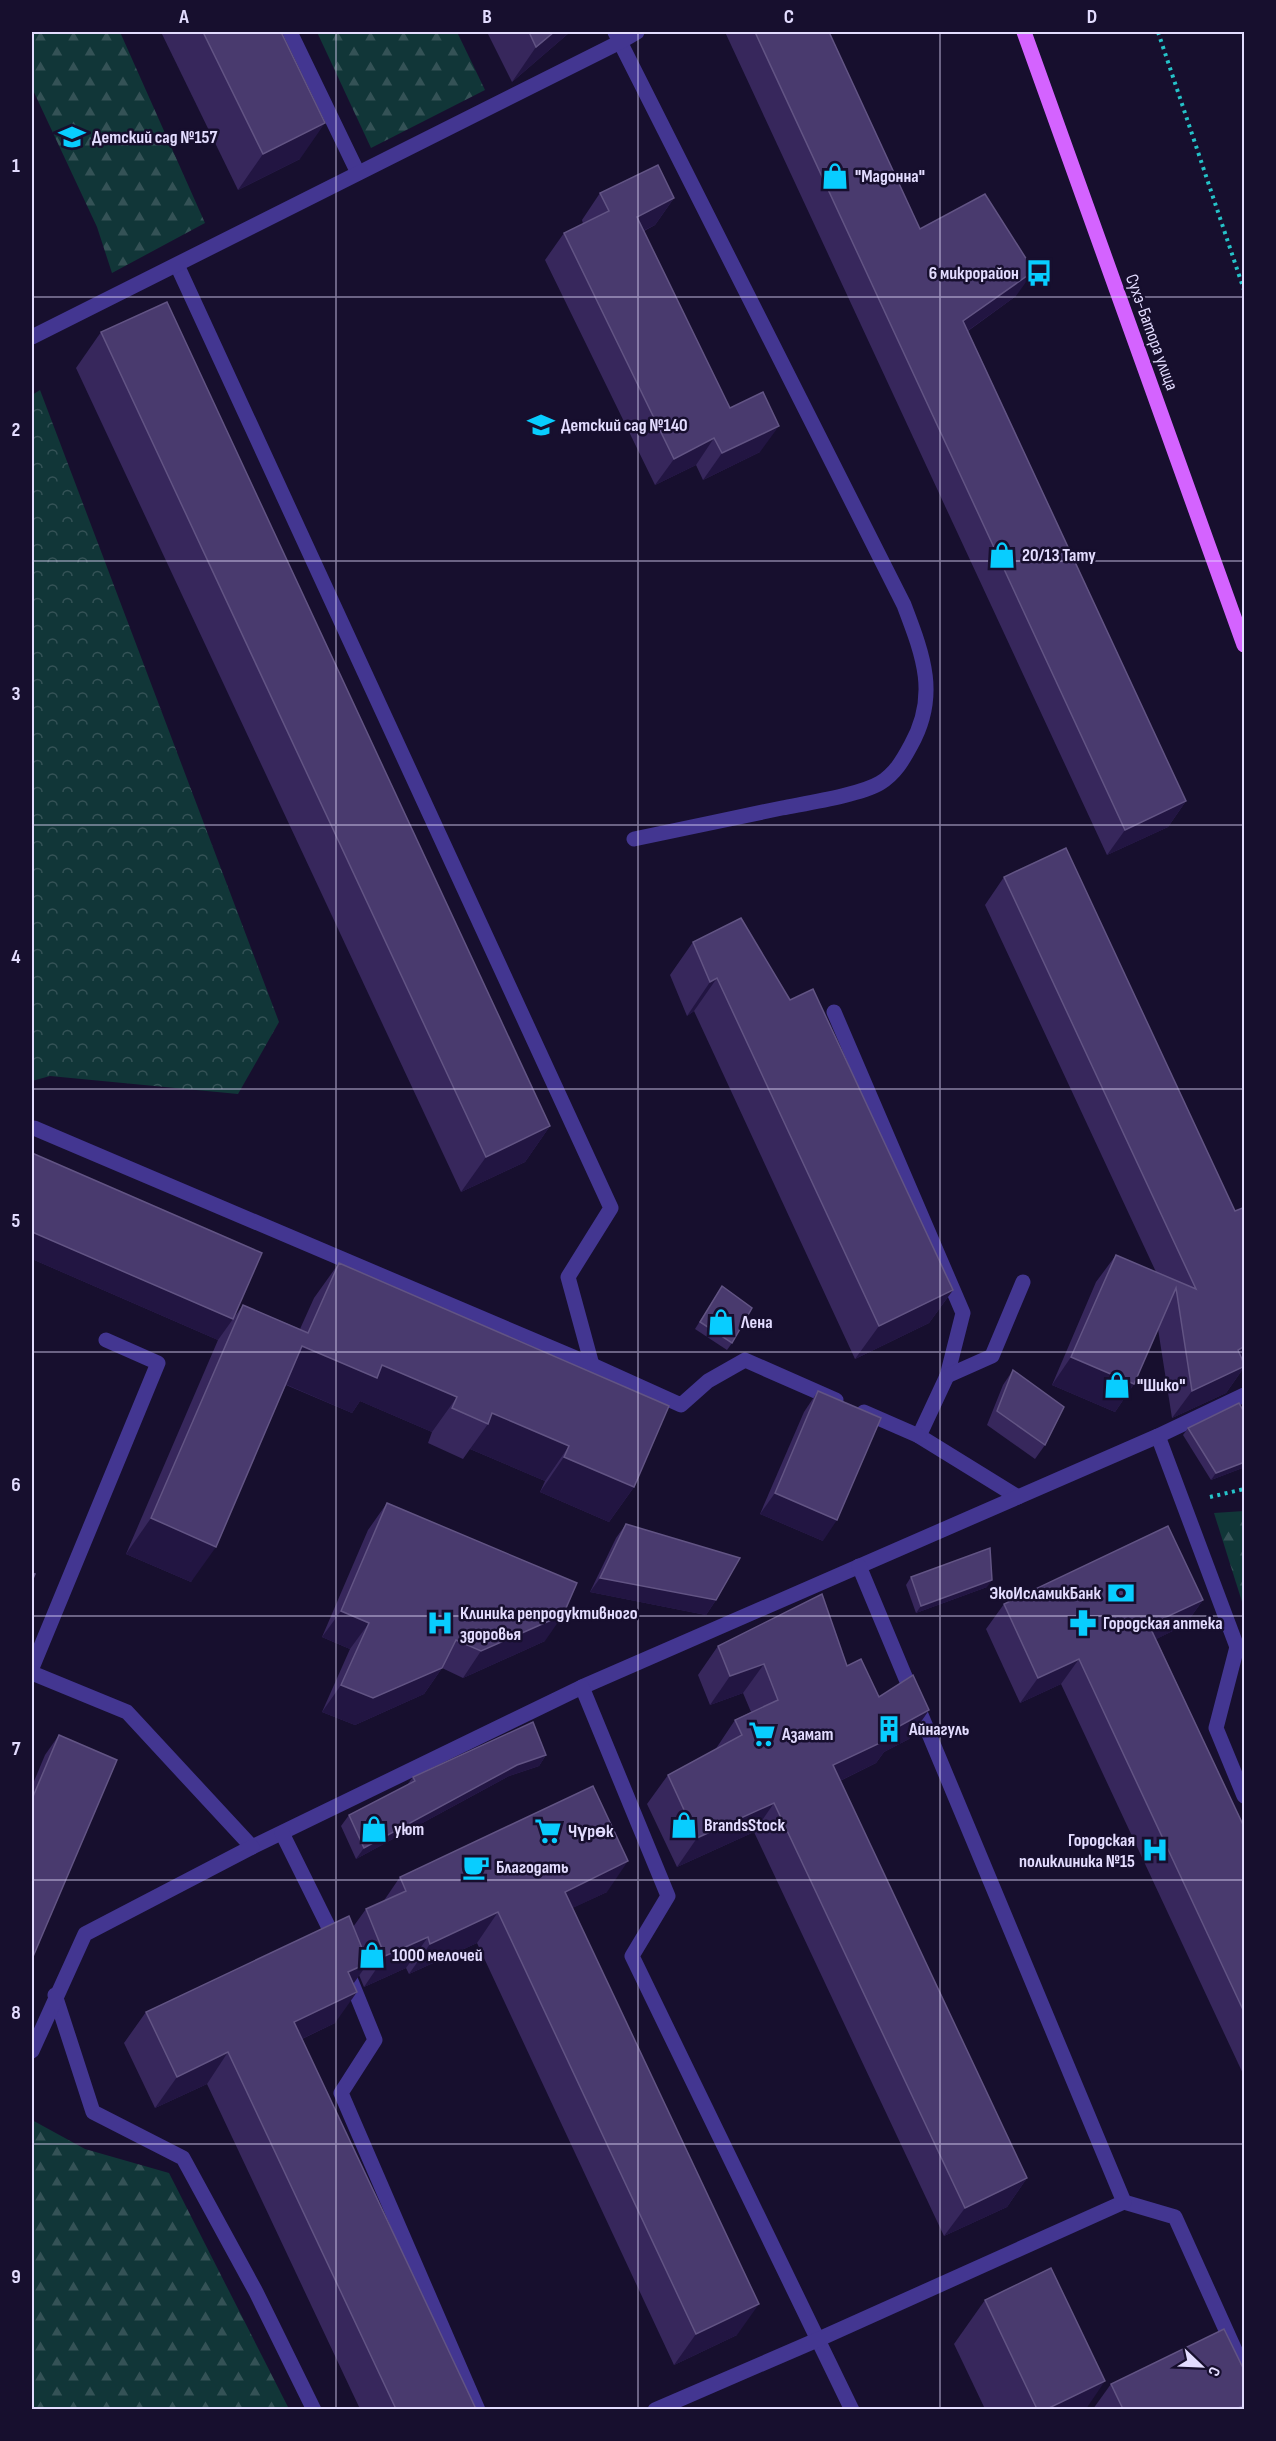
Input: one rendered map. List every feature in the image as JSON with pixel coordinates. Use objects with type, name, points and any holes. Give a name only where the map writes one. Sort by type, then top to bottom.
[{"type":"main road","name":"Сухэ-Батора улица","points":[[1024,32],[1245,645]]},
{"type":"lane","points":[[290,32],[358,173]]},
{"type":"lane","points":[[32,337],[358,173],[618,37],[637,32]]},
{"type":"lane","points":[[618,37],[904,605],[924,661],[927,687],[926,709],[918,732],[900,766],[879,784],[842,795],[634,839]]},
{"type":"lane","points":[[177,265],[611,1208],[568,1277],[592,1365]]},
{"type":"lane","points":[[834,1012],[963,1313],[947,1376],[919,1437]]},
{"type":"lane","points":[[34,1128],[592,1365],[681,1406],[708,1381],[745,1360],[919,1437],[1018,1497]]},
{"type":"lane","points":[[947,1376],[992,1356],[1023,1282]]},
{"type":"lane","points":[[32,1668],[158,1363],[106,1340]]},
{"type":"lane","points":[[32,2051],[85,1934],[252,1847],[582,1687],[1158,1436],[1245,1395]]},
{"type":"lane","points":[[1158,1436],[1237,1647],[1216,1728],[1245,1796]]},
{"type":"lane","points":[[859,1566],[1124,2202]]},
{"type":"lane","points":[[32,1673],[127,1712],[252,1847]]},
{"type":"lane","points":[[582,1687],[668,1896],[632,1956],[852,2409]]},
{"type":"lane","points":[[282,1833],[333,1936],[375,2040],[342,2093],[478,2409]]},
{"type":"lane","points":[[56,1995],[93,2112],[183,2158],[256,2292],[314,2409]]},
{"type":"lane","points":[[655,2409],[817,2340],[1124,2202],[1175,2217],[1245,2370]]},
{"type":"path","points":[[1158,32],[1245,290]]},
{"type":"green space","points":[[32,32],[120,32],[205,223],[112,273],[97,227],[32,88]]},
{"type":"green space","points":[[317,32],[457,32],[485,90],[371,148]]},
{"type":"green space","points":[[40,390],[279,1022],[238,1094],[50,1076],[32,1081],[32,395]]},
{"type":"green space","points":[[1244,1511],[1244,1608],[1214,1513]]},
{"type":"green space","points":[[32,2120],[85,2149],[169,2173],[289,2409],[32,2409]]},
{"type":"building","points":[[203,32],[281,32],[325,123],[263,154]]},
{"type":"building","points":[[529,32],[554,32],[536,47]]},
{"type":"building","points":[[755,32],[829,32],[920,229],[985,194],[1034,271],[963,321],[1186,801],[1125,830]]},
{"type":"building","points":[[658,165],[674,198],[637,217],[730,408],[763,392],[779,426],[722,453],[714,438],[674,459],[564,233],[609,211],[600,193]]},
{"type":"building","points":[[167,302],[550,1126],[486,1157],[101,332]]},
{"type":"building","points":[[1066,848],[1235,1211],[1245,1207],[1245,1346],[1238,1350],[1245,1366],[1192,1391],[1176,1288],[1134,1384],[1071,1357],[1116,1255],[1196,1289],[1004,877]]},
{"type":"building","points":[[741,918],[790,1000],[813,989],[953,1290],[879,1326],[717,978],[710,982],[693,942]]},
{"type":"building","points":[[32,1153],[262,1253],[233,1319],[32,1232]]},
{"type":"building","points":[[339,1263],[669,1406],[634,1487],[564,1457],[569,1446],[492,1413],[488,1424],[452,1408],[457,1397],[382,1365],[377,1378],[302,1346],[216,1547],[151,1518],[243,1305],[308,1333]]},
{"type":"building","name":"Лена","points":[[722,1286],[752,1308],[732,1343],[700,1322]]},
{"type":"building","points":[[1013,1370],[1064,1407],[1045,1445],[997,1411]]},
{"type":"building","points":[[818,1391],[881,1418],[837,1520],[775,1493]]},
{"type":"building","points":[[1239,1403],[1245,1414],[1245,1462],[1216,1473],[1188,1428]]},
{"type":"building","name":"Клиника репродуктивного здоровья","points":[[387,1503],[577,1583],[563,1615],[481,1651],[456,1640],[442,1668],[373,1698],[341,1685],[369,1623],[341,1611]]},
{"type":"building","points":[[626,1524],[740,1558],[716,1600],[600,1578]]},
{"type":"building","points":[[1168,1526],[1203,1600],[1149,1625],[1245,1829],[1245,2014],[1079,1659],[1038,1678],[1004,1604]]},
{"type":"building","points":[[990,1548],[992,1580],[921,1606],[911,1577]]},
{"type":"building","points":[[822,1594],[847,1666],[861,1659],[879,1697],[913,1675],[929,1710],[894,1729],[897,1735],[833,1765],[1027,2178],[965,2208],[774,1803],[697,1838],[668,1775],[742,1735],[735,1720],[778,1700],[764,1664],[730,1676],[718,1646]]},
{"type":"building","points":[[533,1722],[546,1755],[517,1765],[364,1848],[349,1815],[415,1781],[413,1777]]},
{"type":"building","points":[[59,1735],[117,1760],[32,1959],[32,1799]]},
{"type":"building","points":[[593,1786],[628,1861],[565,1892],[759,2304],[696,2334],[498,1912],[430,1944],[428,1937],[385,1956],[366,1909],[406,1891],[400,1877]]},
{"type":"building","points":[[349,1916],[368,1963],[348,1972],[357,1992],[294,2022],[476,2409],[396,2409],[228,2052],[177,2077],[146,2012]]},
{"type":"building","points":[[1051,2268],[1105,2381],[1047,2409],[1037,2409],[985,2300]]},
{"type":"building","points":[[1224,2329],[1245,2372],[1245,2405],[1236,2409],[1123,2409],[1111,2384]]},
{"type":"place","name":"Детский сад №157","points":[[72,137]]},
{"type":"place","name":"\"Мадонна\"","points":[[835,176]]},
{"type":"place","name":"6 микрорайон","points":[[1039,273]]},
{"type":"place","name":"Детский сад №140","points":[[541,425]]},
{"type":"place","name":"20/13 Тату","points":[[1002,555]]},
{"type":"place","name":"Лена","points":[[721,1322]]},
{"type":"place","name":"\"Шико\"","points":[[1117,1385]]},
{"type":"place","name":"ЭкоИсламикБанк","points":[[1121,1593]]},
{"type":"place","name":"Клиника репродуктивного здоровья","points":[[440,1623]]},
{"type":"place","name":"Городская аптека","points":[[1083,1623]]},
{"type":"place","name":"Айнагуль","points":[[889,1729]]},
{"type":"place","name":"Азамат","points":[[762,1734]]},
{"type":"place","name":"BrandsStock","points":[[684,1825]]},
{"type":"place","name":"уют","points":[[374,1829]]},
{"type":"place","name":"Чүрөк","points":[[548,1831]]},
{"type":"place","name":"Городская поликлиника №15","points":[[1155,1850]]},
{"type":"place","name":"Благодать","points":[[476,1867]]},
{"type":"place","name":"1000 мелочей","points":[[372,1955]]}]
